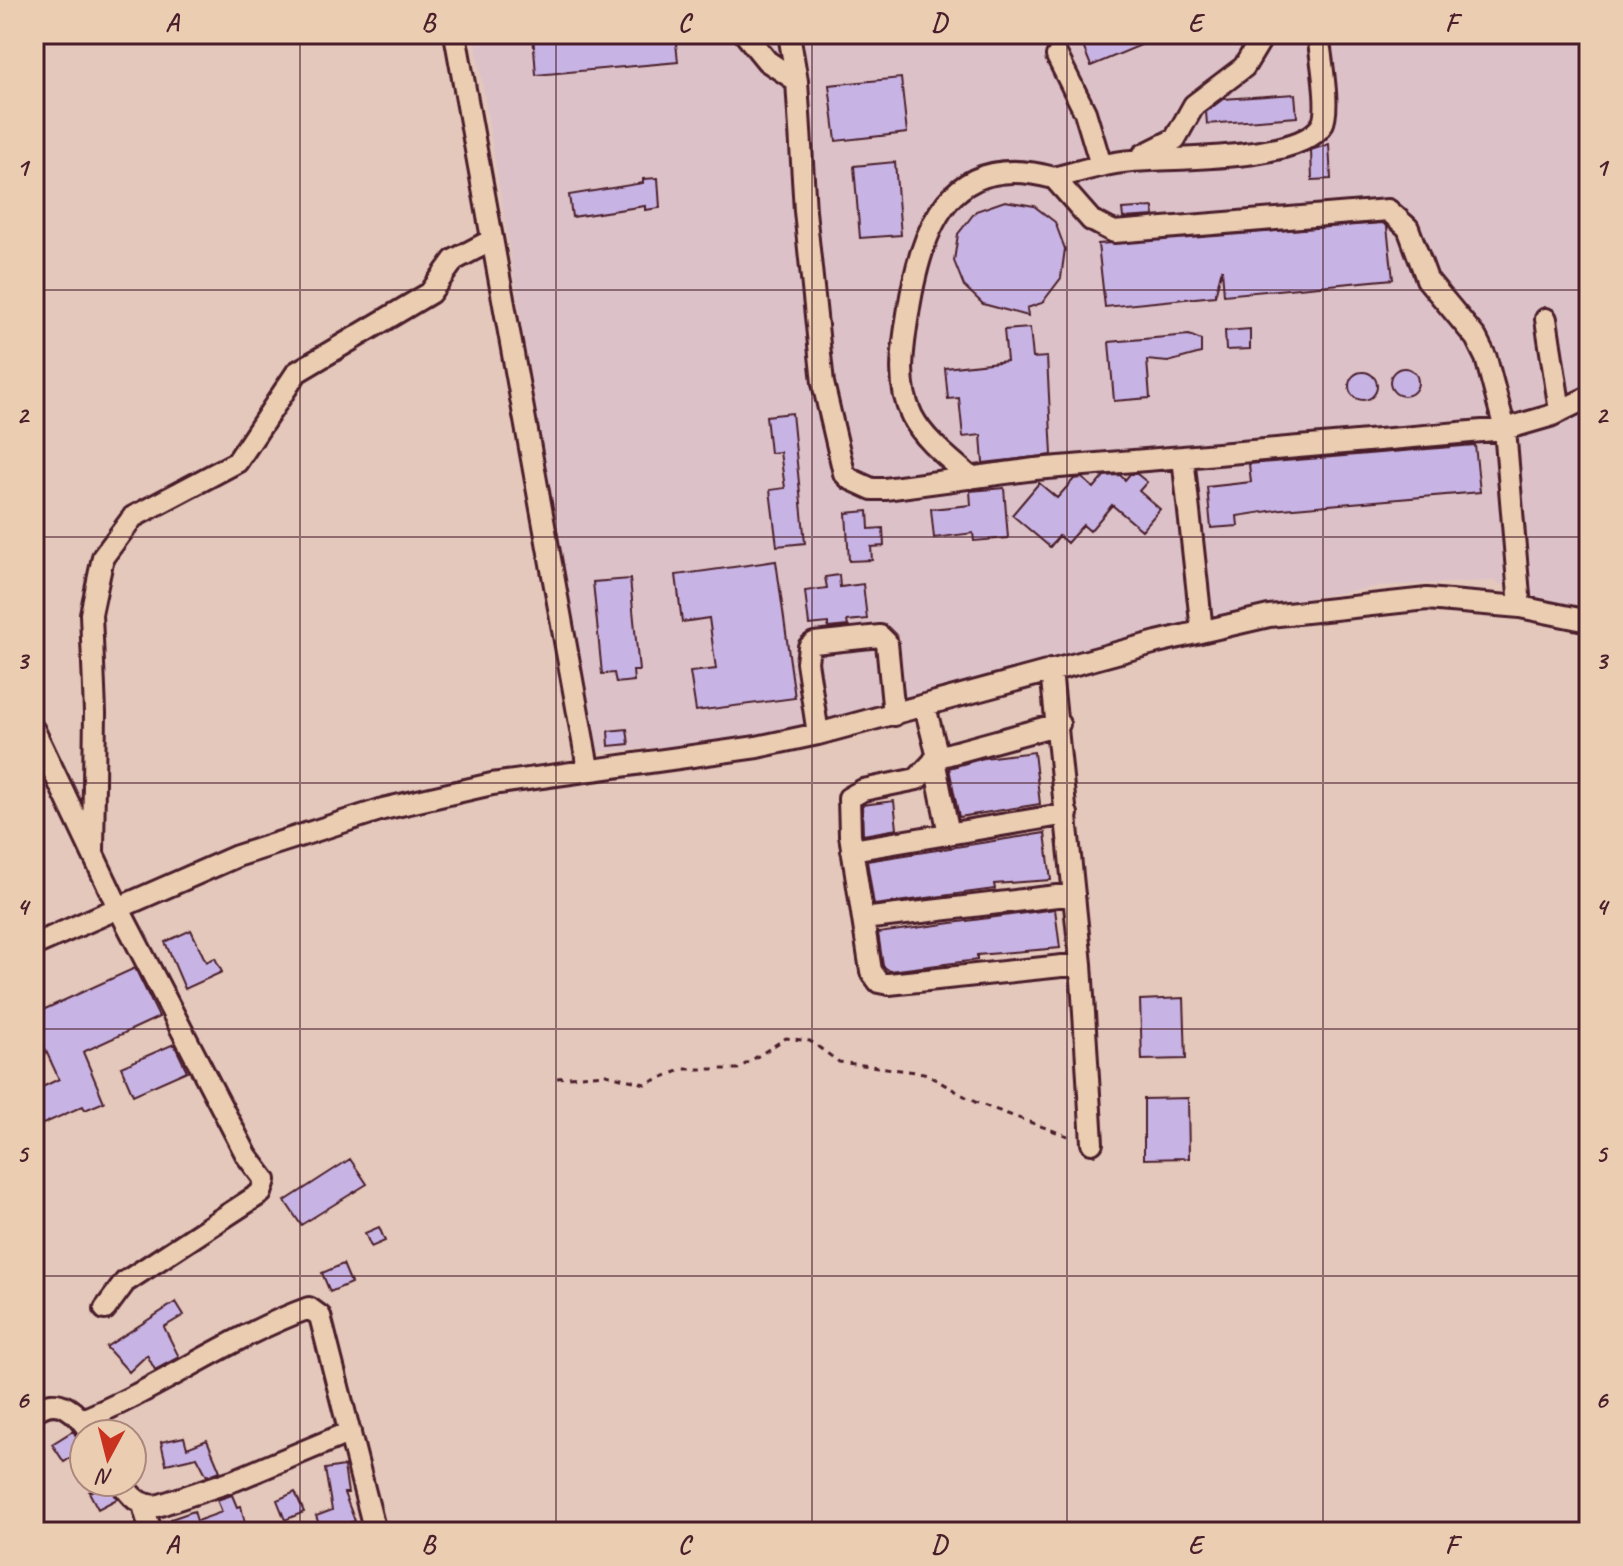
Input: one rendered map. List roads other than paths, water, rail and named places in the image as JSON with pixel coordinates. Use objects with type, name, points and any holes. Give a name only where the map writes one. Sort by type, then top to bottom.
[{"type":"street","points":[[455,34],[588,768]]},
{"type":"street","points":[[745,34],[767,61],[797,81]]},
{"type":"street","points":[[789,34],[797,81],[823,383],[844,473],[859,485],[872,489],[1183,457],[1505,429],[1560,411],[1589,397]]},
{"type":"street","points":[[1132,161],[1175,139],[1194,105],[1244,67],[1264,34]]},
{"type":"street","points":[[971,478],[923,433],[904,394],[902,356],[916,262],[937,211],[963,184],[1010,173],[1054,178],[1101,165],[1228,155],[1284,147],[1309,138],[1323,125],[1325,110],[1318,34]]},
{"type":"street","points":[[1057,56],[1085,112],[1101,165]]},
{"type":"street","points":[[1054,178],[1091,220],[1114,232],[1388,210],[1408,228],[1427,279],[1483,350],[1498,394],[1505,429],[1520,607]]},
{"type":"street","points":[[93,851],[95,713],[91,614],[103,557],[133,517],[237,462],[297,372],[430,293],[454,260],[492,240]]},
{"type":"street","points":[[1546,319],[1560,411]]},
{"type":"street","points":[[1183,457],[1202,631]]},
{"type":"street","points":[[34,945],[237,856],[326,825],[492,784],[588,768],[757,747],[818,734],[1051,670],[1269,616],[1384,601],[1427,599],[1520,607],[1589,621]]},
{"type":"street","points":[[818,734],[807,662],[809,647],[814,643],[880,636],[887,643],[894,715]]},
{"type":"street","points":[[1051,670],[1059,724],[1081,964],[1092,1143]]},
{"type":"street","points":[[925,707],[949,834]]},
{"type":"street","points":[[1059,724],[936,758],[917,779],[863,790],[849,798],[852,850],[871,971],[879,982],[889,984],[1081,964]]},
{"type":"street","points":[[34,730],[49,768],[93,851],[119,909],[247,1156],[265,1180],[261,1193],[125,1282],[105,1309]]},
{"type":"street","points":[[852,850],[1067,814]]},
{"type":"street","points":[[863,919],[1074,894]]},
{"type":"street","points":[[101,1418],[255,1330],[309,1308],[320,1316],[375,1532]]},
{"type":"street","points":[[34,1412],[41,1407],[61,1404],[76,1418]]},
{"type":"street","points":[[132,1498],[143,1505],[167,1503],[235,1480],[350,1432]]},
{"type":"street","points":[[143,1505],[151,1532]]}]
